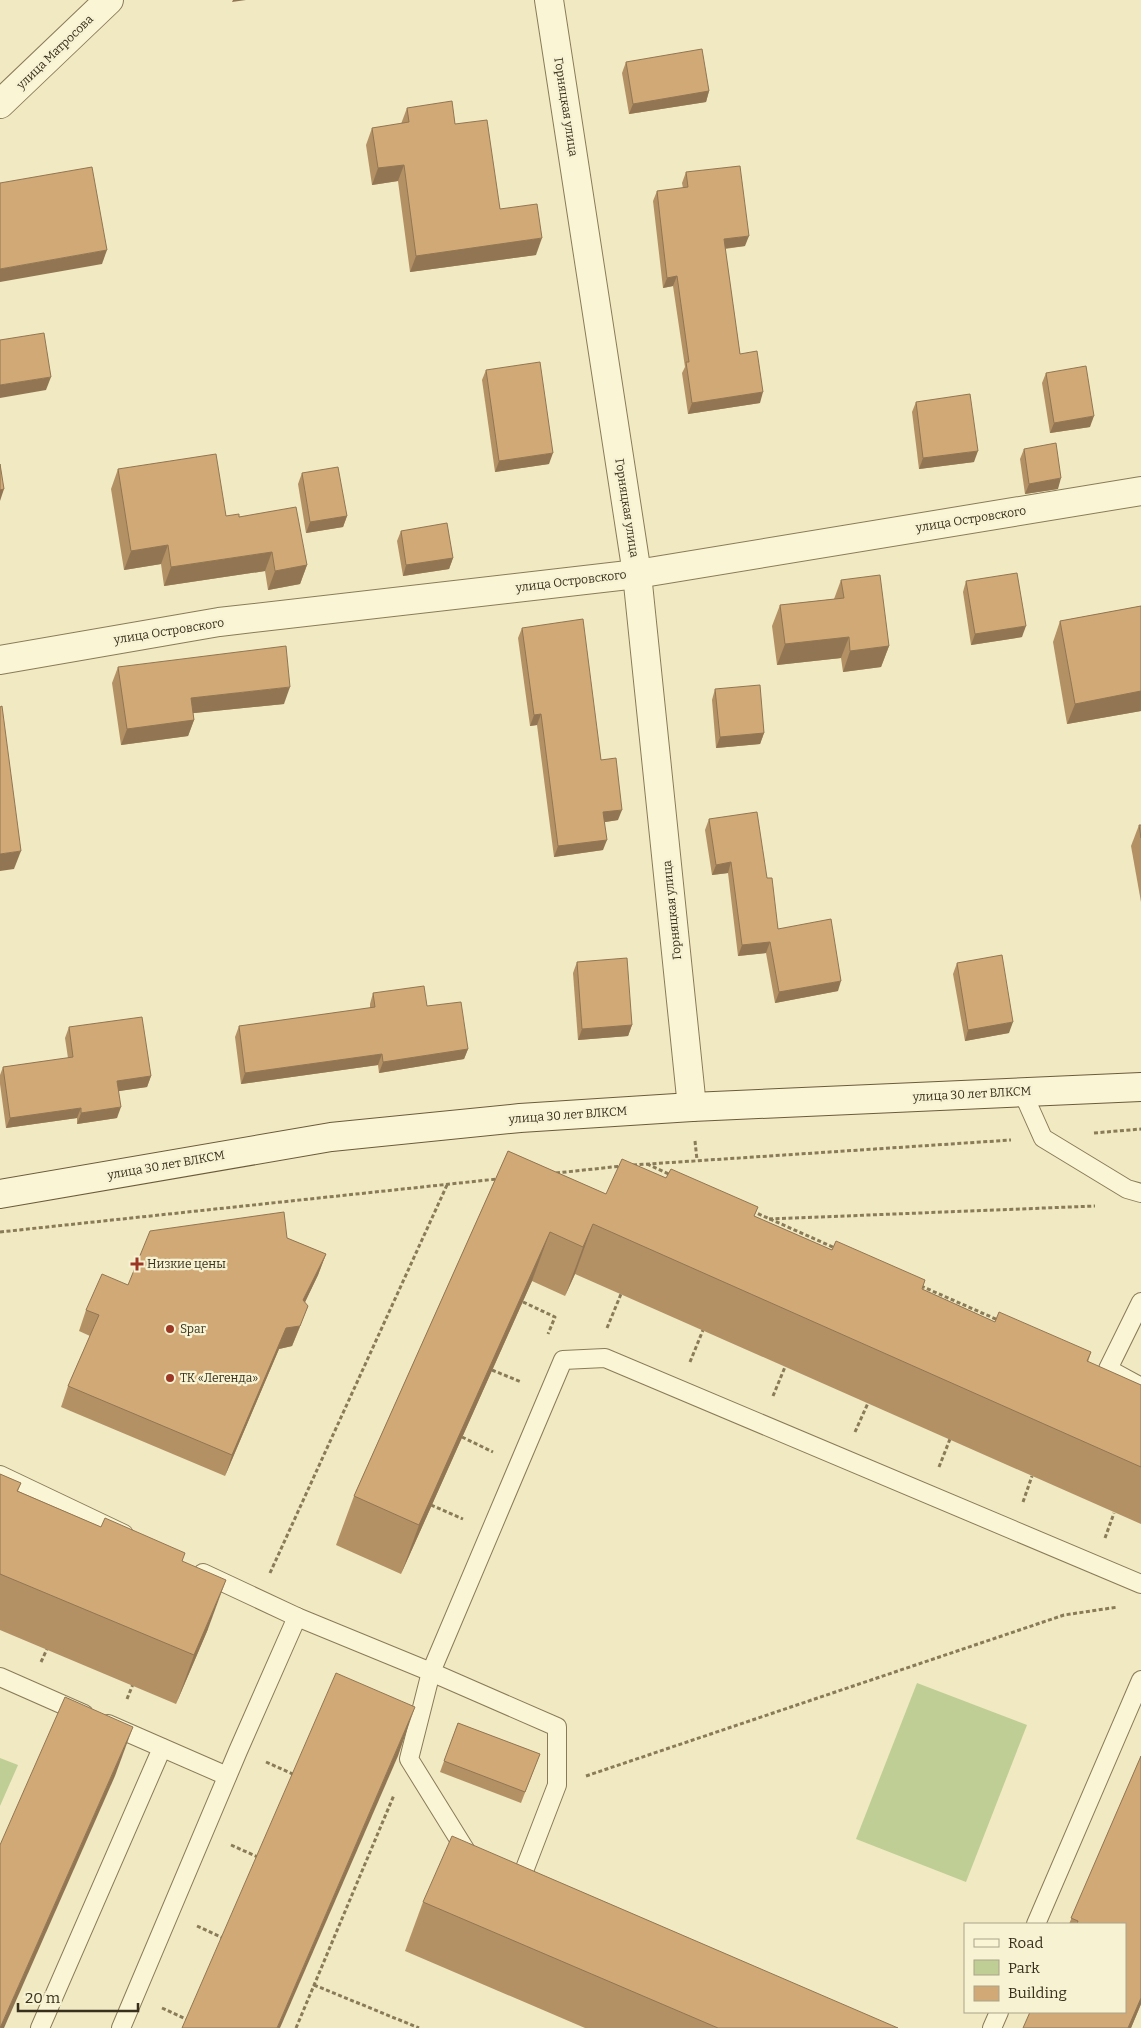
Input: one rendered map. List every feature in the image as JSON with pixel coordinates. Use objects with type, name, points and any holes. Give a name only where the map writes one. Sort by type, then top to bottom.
[{"type":"street","name":"улица Матросова","points":[[0,104],[109,0]]},
{"type":"street","name":"Горняцкая улица","points":[[549,0],[637,574],[692,1108]]},
{"type":"street","name":"улица Островского","points":[[0,660],[219,622],[637,574],[1141,491]]},
{"type":"street","name":"улица 30 лет ВЛКСМ","points":[[0,1194],[331,1136],[520,1118],[1022,1091],[1141,1087]]},
{"type":"lane","points":[[1022,1091],[1043,1138],[1127,1189],[1141,1193]]},
{"type":"lane","points":[[1141,1302],[1108,1369],[1141,1387]]},
{"type":"lane","points":[[483,1868],[475,1865],[409,1760],[431,1672],[563,1360],[605,1358],[1141,1584]]},
{"type":"lane","points":[[0,1475],[135,1540]]},
{"type":"lane","points":[[189,1566],[297,1617],[431,1672],[557,1727],[557,1785],[512,1881],[537,1892]]},
{"type":"lane","points":[[121,2028],[238,1750],[297,1617]]},
{"type":"lane","points":[[0,1677],[227,1776]]},
{"type":"lane","points":[[1036,1923],[1141,1680]]},
{"type":"lane","points":[[40,2028],[162,1748]]},
{"type":"lane","points":[[992,2028],[998,2013]]},
{"type":"path","points":[[552,1174],[646,1164],[1043,1138],[1141,1129]]},
{"type":"path","points":[[646,1164],[673,1176]]},
{"type":"path","points":[[0,1232],[504,1178]]},
{"type":"path","points":[[266,1580],[447,1184]]},
{"type":"path","points":[[769,1219],[1102,1205]]},
{"type":"path","points":[[743,1207],[840,1250]]},
{"type":"path","points":[[912,1282],[1001,1322]]},
{"type":"path","points":[[522,1302],[555,1317],[545,1342]]},
{"type":"path","points":[[492,1370],[527,1384]]},
{"type":"path","points":[[462,1437],[498,1454]]},
{"type":"path","points":[[432,1506],[470,1522]]},
{"type":"path","points":[[557,1785],[1064,1616],[1122,1607]]},
{"type":"path","points":[[238,1750],[300,1777]]},
{"type":"path","points":[[296,2028],[409,1760]]},
{"type":"path","points":[[204,1832],[265,1860]]},
{"type":"path","points":[[170,1914],[231,1941]]},
{"type":"path","points":[[314,1985],[419,2028]]},
{"type":"path","points":[[135,1995],[195,2024]]},
{"type":"green space","points":[[917,1683],[1027,1725],[966,1882],[856,1839]]},
{"type":"green space","points":[[0,1758],[18,1765],[0,1806]]},
{"type":"building","points":[[702,49],[709,91],[633,104],[626,62]]},
{"type":"building","points":[[452,101],[455,124],[487,120],[500,209],[537,204],[542,238],[416,256],[404,165],[378,168],[372,128],[409,122],[407,108]]},
{"type":"building","points":[[740,166],[749,236],[724,239],[740,354],[757,351],[763,392],[692,403],[686,362],[689,362],[677,276],[667,278],[657,191],[688,187],[686,172]]},
{"type":"building","points":[[92,167],[107,250],[0,269],[0,183]]},
{"type":"building","points":[[44,333],[51,377],[0,385],[0,340]]},
{"type":"building","points":[[540,362],[553,453],[499,461],[486,370]]},
{"type":"building","points":[[1086,366],[1094,416],[1054,423],[1046,373]]},
{"type":"building","points":[[970,394],[978,451],[923,458],[916,402]]},
{"type":"building","points":[[1056,443],[1061,478],[1029,484],[1024,449]]},
{"type":"building","points":[[216,454],[226,516],[239,514],[239,517],[296,507],[307,565],[275,571],[272,552],[171,567],[168,545],[131,551],[118,469]]},
{"type":"building","points":[[0,464],[4,489],[0,490]]},
{"type":"building","points":[[338,467],[347,516],[310,522],[302,473]]},
{"type":"building","points":[[447,523],[453,558],[406,565],[401,531]]},
{"type":"building","points":[[1017,573],[1026,626],[975,634],[966,581]]},
{"type":"building","points":[[880,575],[889,646],[850,651],[849,637],[785,644],[780,605],[844,598],[841,580]]},
{"type":"building","points":[[1141,606],[1141,691],[1075,704],[1060,621]]},
{"type":"building","points":[[583,619],[601,760],[616,758],[622,810],[603,812],[607,840],[558,846],[541,714],[534,715],[522,628]]},
{"type":"building","points":[[286,646],[290,687],[191,698],[194,720],[127,729],[118,667]]},
{"type":"building","points":[[760,685],[764,733],[720,737],[715,689]]},
{"type":"building","points":[[2,706],[21,851],[0,854],[0,707]]},
{"type":"building","points":[[757,812],[767,878],[772,878],[778,929],[831,919],[841,981],[779,992],[770,942],[742,945],[731,862],[716,865],[709,819]]},
{"type":"building","points":[[1002,955],[1013,1022],[968,1030],[957,963]]},
{"type":"building","points":[[627,958],[632,1025],[582,1029],[577,962]]},
{"type":"building","points":[[424,986],[427,1006],[461,1002],[468,1049],[383,1062],[382,1054],[245,1073],[239,1026],[375,1007],[373,993]]},
{"type":"building","points":[[142,1017],[151,1076],[117,1081],[121,1107],[81,1113],[81,1108],[10,1118],[3,1067],[73,1057],[69,1027]]},
{"type":"building","points":[[508,1151],[606,1194],[622,1159],[666,1178],[671,1169],[758,1207],[754,1216],[832,1250],[836,1241],[925,1280],[922,1289],[995,1322],[999,1312],[1091,1352],[1087,1361],[1141,1385],[1141,1467],[593,1224],[583,1247],[550,1232],[419,1525],[354,1496]]},
{"type":"building","name":"ТК «Легенда»","points":[[284,1212],[287,1238],[326,1254],[303,1300],[308,1306],[300,1326],[286,1328],[232,1455],[68,1386],[99,1315],[86,1310],[102,1274],[128,1285],[150,1231]]},
{"type":"building","points":[[0,1474],[21,1483],[17,1491],[101,1527],[105,1518],[185,1553],[182,1561],[226,1580],[194,1655],[0,1574]]},
{"type":"building","points":[[336,1673],[415,1707],[277,2028],[182,2028]]},
{"type":"building","points":[[65,1697],[133,1727],[0,2028],[0,1845]]},
{"type":"building","points":[[458,1723],[540,1754],[525,1792],[444,1761]]},
{"type":"building","points":[[1141,1756],[1141,1998],[1128,2028],[1023,2028],[1030,2013],[1126,2013],[1126,1923],[1077,1923],[1078,1921],[1071,1918]]},
{"type":"building","points":[[452,1836],[898,2028],[718,2028],[423,1902]]},
{"type":"place","name":"Низкие цены","points":[[137,1264]]},
{"type":"place","name":"Spar","points":[[170,1329]]},
{"type":"place","name":"ТК «Легенда»","points":[[170,1378]]}]
